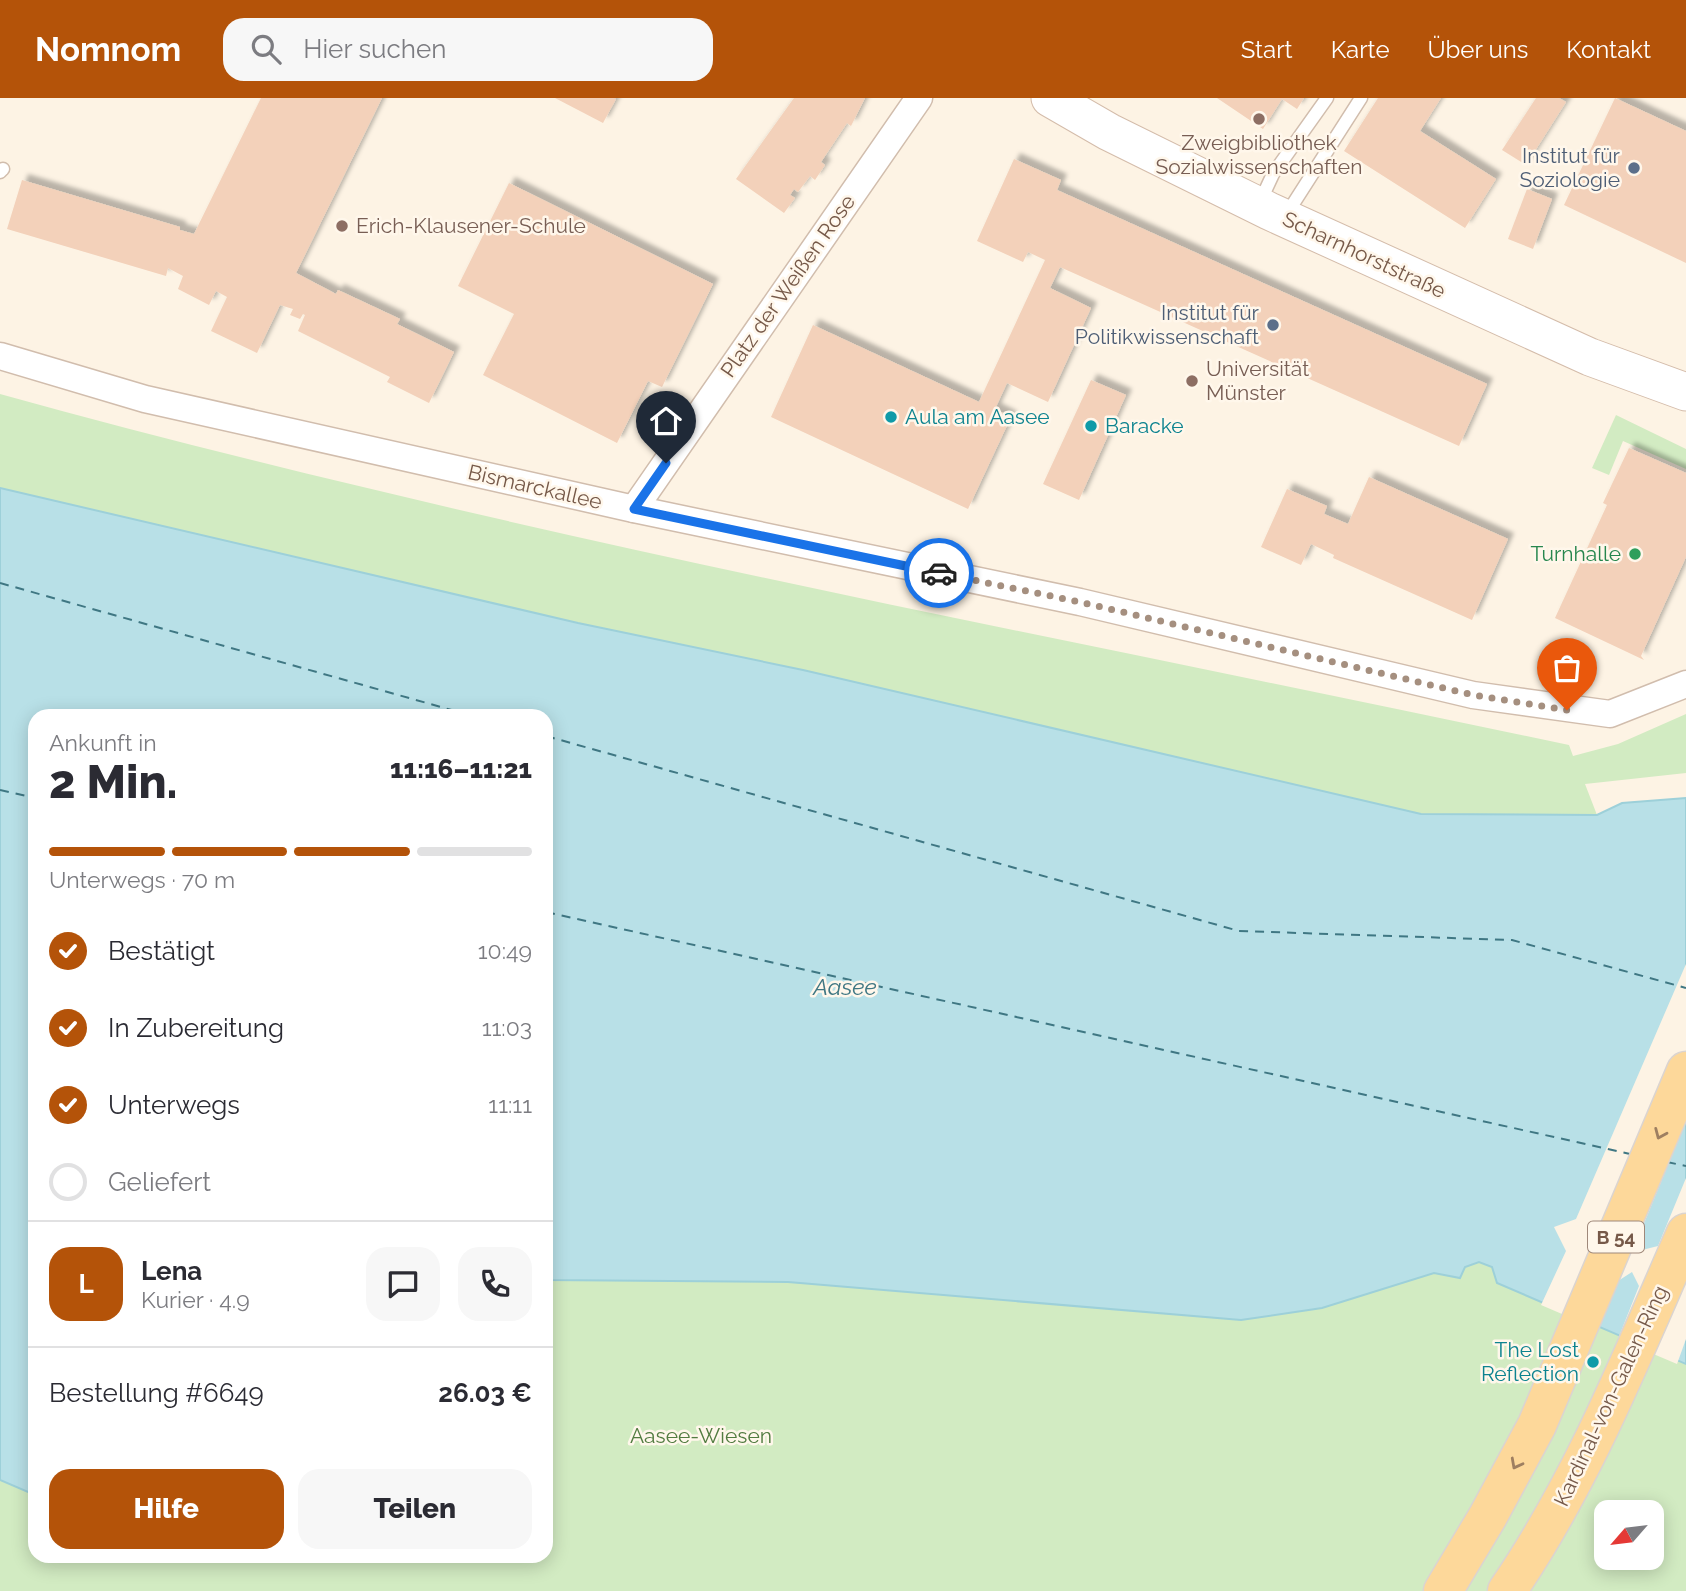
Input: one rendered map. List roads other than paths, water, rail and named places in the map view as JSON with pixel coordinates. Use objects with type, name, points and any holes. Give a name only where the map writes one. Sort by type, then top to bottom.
[{"type":"main road","name":"B 54","points":[[1443,1591],[1488,1516],[1547,1403],[1686,1071]]},
{"type":"main road","name":"Kardinal-von-Galen-Ring","points":[[1507,1591],[1553,1520],[1602,1426],[1686,1233]]},
{"type":"street","name":"Platz der Weißen Rose","points":[[634,509],[919,98]]},
{"type":"street","name":"Scharnhorststraße","points":[[1050,98],[1109,132],[1271,212],[1590,357],[1686,393]]},
{"type":"street","name":"Bismarckallee","points":[[0,356],[145,399],[634,509],[1080,602],[1473,695],[1610,714],[1686,684]]},
{"type":"lane","points":[[1271,212],[1273,174],[1327,98]]},
{"type":"lane","points":[[1271,212],[1361,98]]},
{"type":"water","name":"Aasee","points":[[0,488],[578,623],[803,670],[1421,814],[1597,815],[1622,803],[1686,798],[1686,1364],[1497,1283],[1492,1267],[1479,1262],[1465,1267],[1460,1278],[1434,1273],[1322,1308],[1241,1320],[788,1282],[553,1280],[553,709],[28,709],[28,1492],[0,1480]]},
{"type":"place","name":"Zweigbibliothek Sozialwissenschaften","points":[[1259,119]]},
{"type":"place","name":"Institut für Soziologie","points":[[1634,168]]},
{"type":"place","name":"Erich-Klausener-Schule","points":[[342,226]]},
{"type":"place","name":"Institut für Politikwissenschaft","points":[[1273,325]]},
{"type":"place","name":"Universität Münster","points":[[1192,381]]},
{"type":"place","name":"Aula am Aasee","points":[[891,417]]},
{"type":"place","name":"Baracke","points":[[1091,426]]},
{"type":"place","name":"Turnhalle","points":[[1635,554]]},
{"type":"place","name":"The Lost Reflection","points":[[1593,1362]]},
{"type":"park label","name":"Aasee-Wiesen","points":[[701,1436]]}]
